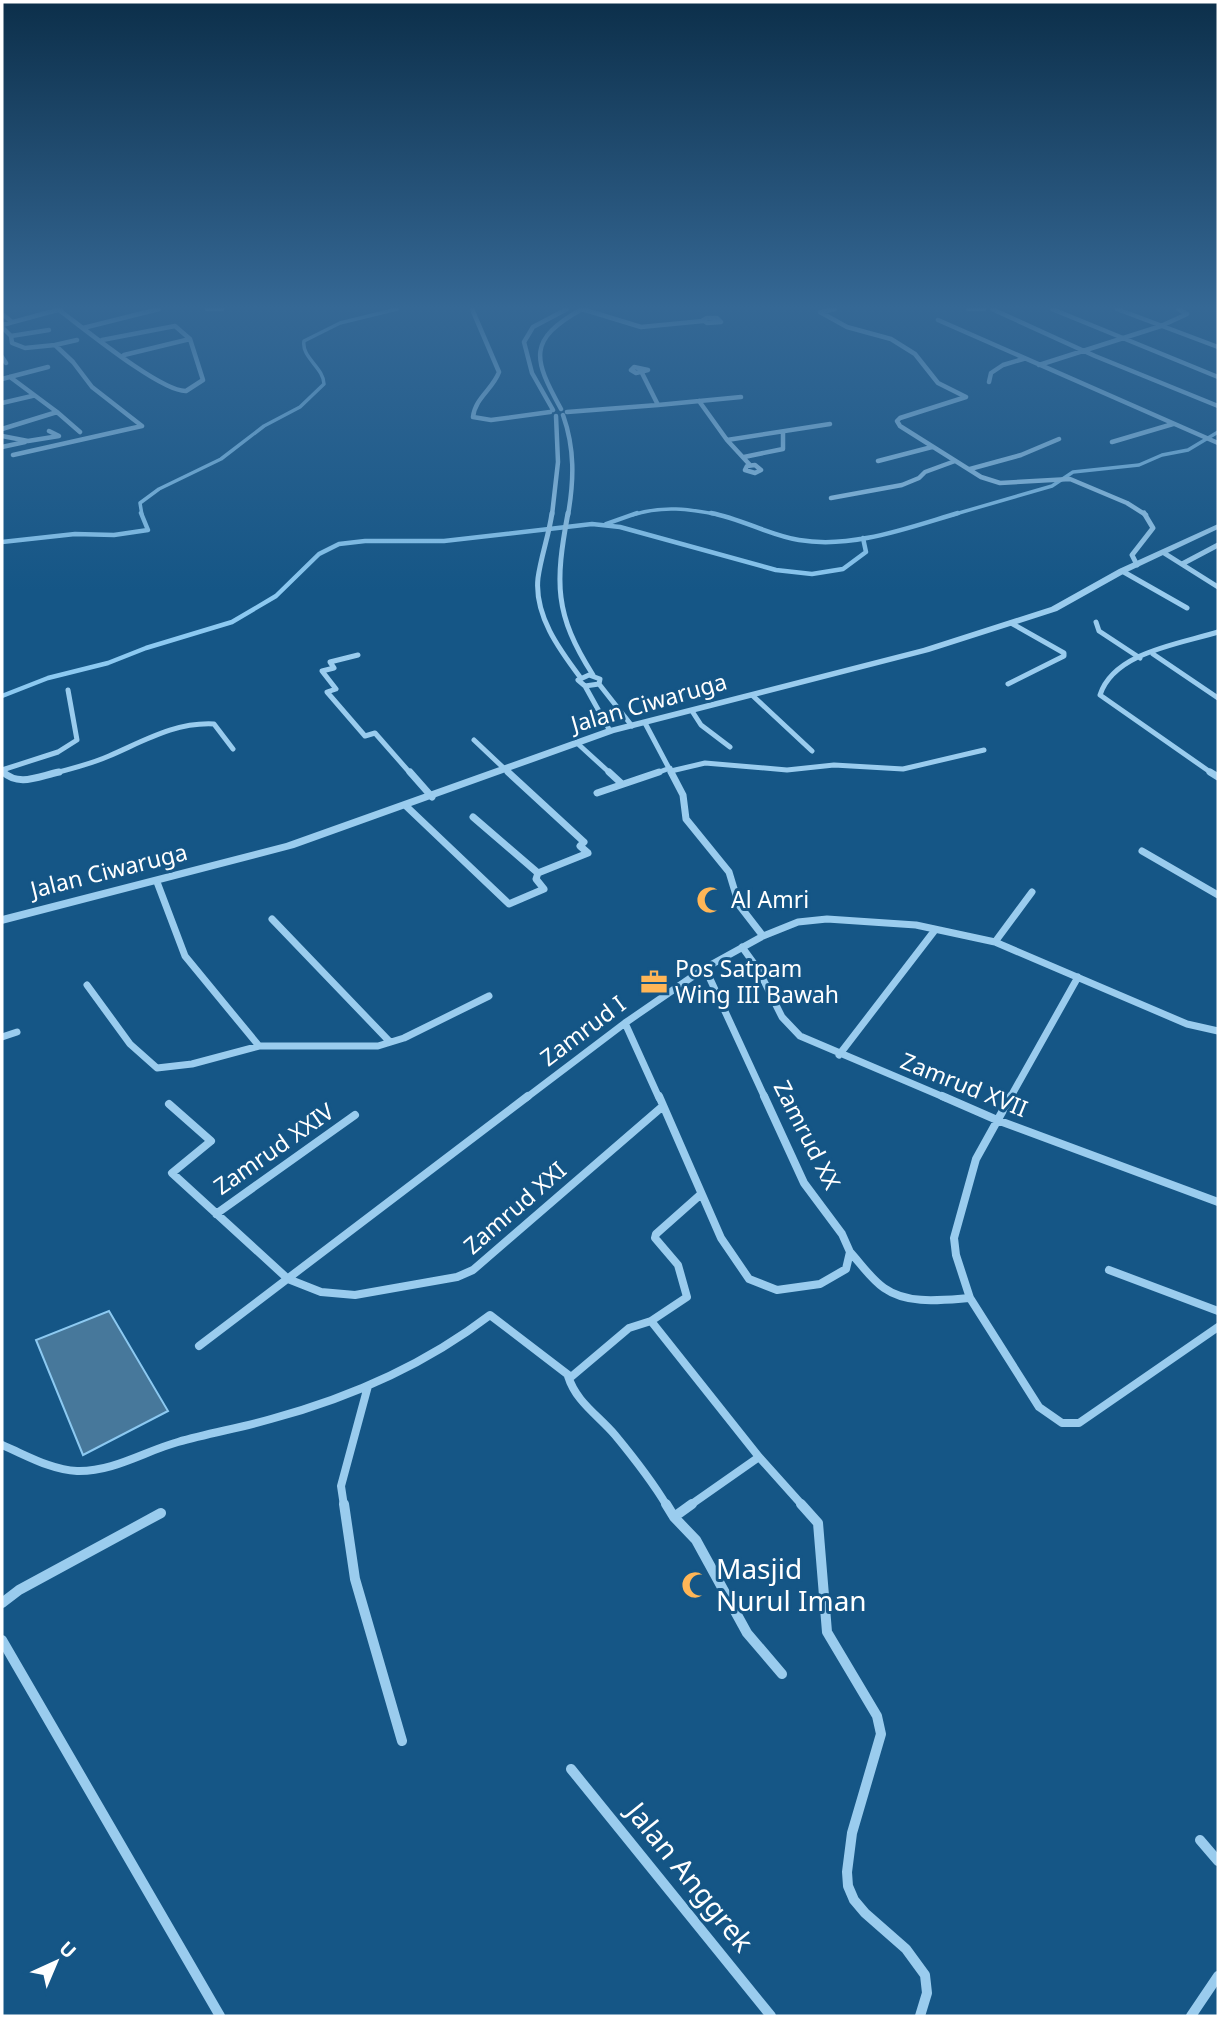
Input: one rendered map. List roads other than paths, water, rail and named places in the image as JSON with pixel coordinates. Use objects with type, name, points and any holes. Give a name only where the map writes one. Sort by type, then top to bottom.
[{"type":"street","points":[[43,403],[80,432]]},
{"type":"street","points":[[13,455],[142,426],[113,403]]},
{"type":"street","points":[[477,403],[473,416],[491,421],[677,403]]},
{"type":"street","points":[[548,403],[560,444],[548,541],[538,579],[540,603],[548,630],[580,677],[579,682],[585,687],[610,731]]},
{"type":"street","points":[[560,403],[574,441],[574,468],[561,553],[561,604],[566,629],[593,675],[600,679],[599,684],[632,726]]},
{"type":"street","points":[[701,403],[727,440],[750,465]]},
{"type":"street","points":[[947,403],[897,421],[900,426],[981,477],[1000,483],[1070,479],[1128,503],[1146,515],[1153,528],[1132,555],[1137,565]]},
{"type":"street","points":[[1126,403],[1218,443]]},
{"type":"street","points":[[2,429],[57,412]]},
{"type":"street","points":[[727,440],[830,424]]},
{"type":"street","points":[[1112,442],[1174,424]]},
{"type":"street","points":[[2,447],[59,436],[49,431]]},
{"type":"street","points":[[744,457],[783,449],[783,433]]},
{"type":"street","points":[[2,436],[28,441]]},
{"type":"street","points":[[970,468],[1021,455],[1059,439]]},
{"type":"street","points":[[878,461],[932,447]]},
{"type":"street","points":[[831,498],[902,485],[919,478],[925,472],[955,461]]},
{"type":"street","name":"Jalan Ciwaruga","points":[[2,920],[290,846],[505,771],[610,731],[926,650],[1054,608],[1122,571],[1218,526]]},
{"type":"street","points":[[1182,564],[1218,545]]},
{"type":"street","points":[[1164,553],[1218,587]]},
{"type":"street","points":[[1122,571],[1187,608]]},
{"type":"street","points":[[1008,684],[1064,656],[1064,653],[1011,622]]},
{"type":"street","points":[[1096,622],[1099,631],[1140,658]]},
{"type":"street","points":[[1218,632],[1140,658],[1122,667],[1105,681],[1101,695],[1105,701],[1218,777]]},
{"type":"street","points":[[1153,654],[1218,698]]},
{"type":"street","points":[[358,655],[330,662],[334,668],[322,671],[336,689],[327,692],[365,736],[375,733],[432,797]]},
{"type":"street","points":[[580,677],[593,675]]},
{"type":"street","points":[[585,687],[599,684]]},
{"type":"street","points":[[68,691],[77,740],[58,752],[2,771],[11,779],[21,780],[97,761],[130,744],[197,723],[214,724],[233,749]]},
{"type":"street","points":[[753,696],[812,751]]},
{"type":"street","points":[[692,711],[701,724],[730,747]]},
{"type":"street","points":[[645,723],[683,795],[686,819],[729,872],[739,905],[764,936]]},
{"type":"street","points":[[406,806],[509,904],[544,889],[536,879],[538,873],[557,865],[562,866],[588,853],[580,846],[584,842],[474,740]]},
{"type":"street","points":[[577,743],[621,784]]},
{"type":"street","points":[[597,793],[705,762],[757,769],[787,770],[834,765],[903,769],[984,750]]},
{"type":"street","points":[[473,817],[538,873]]},
{"type":"street","points":[[1142,851],[1218,895]]},
{"type":"street","points":[[157,882],[185,956],[258,1045]]},
{"type":"street","points":[[995,942],[1032,892]]},
{"type":"street","name":"Zamrud I","points":[[198,1346],[625,1023],[705,968],[742,947],[812,918],[916,925],[995,942],[1187,1024],[1218,1031]]},
{"type":"street","points":[[272,919],[390,1042]]},
{"type":"street","points":[[839,1055],[935,930]]},
{"type":"street","name":"Zamrud XVII","points":[[742,947],[760,969],[782,1021],[800,1036],[839,1055],[997,1120],[1218,1202]]},
{"type":"street","name":"Zamrud XX","points":[[705,968],[804,1183],[842,1234],[850,1252],[885,1288],[906,1297],[939,1300],[970,1298]]},
{"type":"street","points":[[1078,977],[976,1159],[954,1238],[956,1255],[970,1298],[1039,1407],[1055,1420],[1069,1426],[1079,1423],[1218,1327]]},
{"type":"street","points":[[87,985],[147,1064],[158,1068],[174,1067],[258,1045],[364,1047],[390,1042],[489,996]]},
{"type":"street","points":[[625,1023],[700,1195],[721,1238],[749,1279],[777,1290],[820,1284],[846,1269],[850,1252]]},
{"type":"street","points":[[2,1037],[17,1032]]},
{"type":"street","points":[[169,1104],[211,1141],[185,1160],[173,1173],[288,1279]]},
{"type":"street","name":"Zamrud XXI","points":[[288,1279],[321,1292],[345,1296],[467,1273],[663,1106]]},
{"type":"street","name":"Zamrud XXIV","points":[[216,1214],[355,1115]]},
{"type":"street","points":[[568,1376],[573,1375],[629,1328],[651,1321],[688,1295],[678,1265],[655,1238],[656,1234],[700,1195]]},
{"type":"street","points":[[1109,1270],[1218,1311]]},
{"type":"street","points":[[2,1445],[53,1467],[77,1471],[107,1468],[177,1442],[273,1419],[368,1386],[456,1341],[490,1315],[568,1376],[573,1392],[593,1411],[652,1481],[674,1517],[696,1540],[747,1633],[782,1674]]},
{"type":"street","points":[[651,1321],[759,1457],[818,1523],[827,1632],[877,1716],[881,1734],[846,1860],[848,1887],[859,1907],[924,1970],[928,1990],[920,2016]]},
{"type":"street","points":[[368,1386],[341,1486],[355,1579],[402,1741]]},
{"type":"street","points":[[674,1517],[759,1457]]},
{"type":"street","points":[[2,1603],[19,1590],[161,1513]]},
{"type":"street","points":[[2,1640],[220,2016]]},
{"type":"street","name":"Jalan Anggrek","points":[[571,1769],[771,2016]]},
{"type":"street","points":[[1200,1840],[1218,1861]]},
{"type":"street","points":[[1191,2016],[1218,1976]]},
{"type":"water","points":[[109,1311],[168,1411],[83,1455],[36,1340]]},
{"type":"waterway","points":[[142,515],[140,503],[159,489],[221,459],[264,426],[304,403]]},
{"type":"waterway","points":[[952,515],[1052,486],[1073,472],[1139,465],[1162,455],[1188,450],[1218,432]]},
{"type":"waterway","points":[[632,515],[676,509],[716,514]]},
{"type":"waterway","points":[[2,542],[75,534],[114,535],[148,530],[141,513]]},
{"type":"waterway","points":[[606,524],[637,513]]},
{"type":"waterway","points":[[711,513],[716,514]]},
{"type":"waterway","points":[[863,538],[899,531],[958,513]]},
{"type":"waterway","points":[[716,514],[720,515]]},
{"type":"waterway","points":[[716,514],[799,540],[839,542],[863,538]]},
{"type":"waterway","points":[[2,696],[48,678],[108,663],[146,648],[232,622],[276,596],[319,554],[339,544],[365,541],[444,541],[592,524],[620,527],[776,570],[812,574],[843,569],[866,552],[863,538]]},
{"type":"place","name":"Al Amri","points":[[710,900]]},
{"type":"place","name":"Pos Satpam Wing III Bawah","points":[[654,982]]},
{"type":"place","name":"Masjid Nurul Iman","points":[[695,1585]]}]
